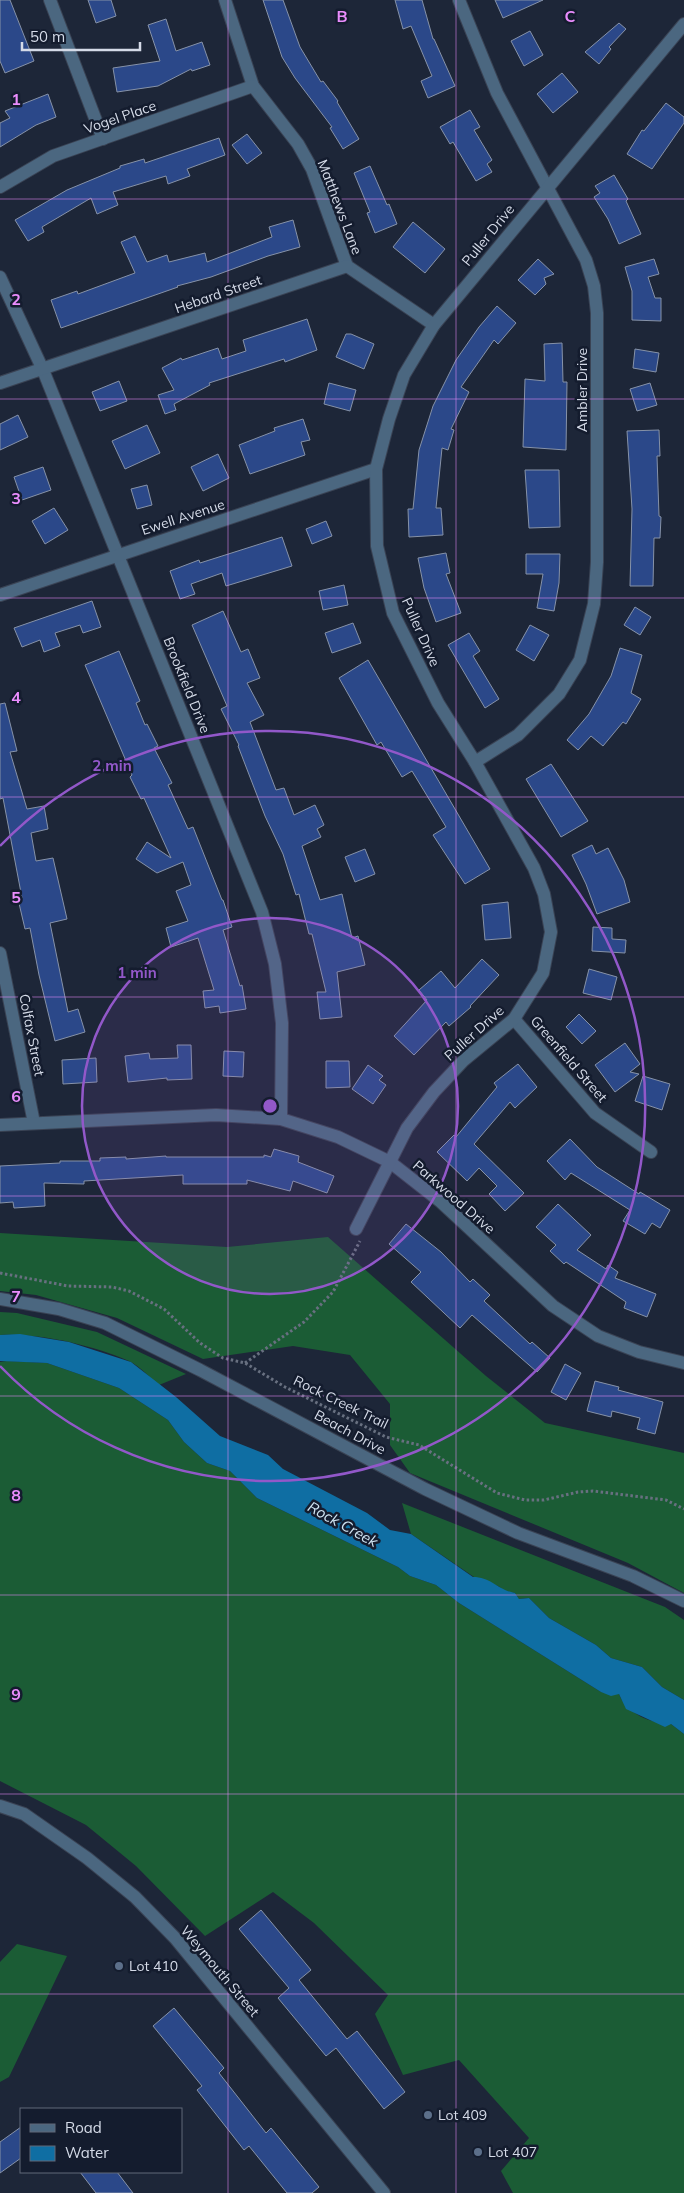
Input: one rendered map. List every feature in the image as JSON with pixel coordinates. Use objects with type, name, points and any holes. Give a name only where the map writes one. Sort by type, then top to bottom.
[{"type":"street","points":[[50,0],[103,139]]},
{"type":"street","name":"Matthews Lane","points":[[225,0],[253,86],[298,144],[312,169],[347,266]]},
{"type":"street","name":"Ambler Drive","points":[[459,0],[497,93],[586,260],[594,286],[597,313],[598,562],[594,604],[580,660],[559,694],[518,735],[475,762]]},
{"type":"street","name":"Puller Drive","points":[[360,1231],[407,1128],[434,1092],[464,1060],[514,1019],[543,973],[551,932],[544,894],[534,868],[475,762],[438,703],[393,613],[377,546],[376,469],[389,419],[404,375],[434,324],[684,24]]},
{"type":"street","name":"Vogel Place","points":[[0,187],[53,156],[253,86]]},
{"type":"street","points":[[347,266],[434,324]]},
{"type":"street","name":"Hebard Street","points":[[0,383],[347,266]]},
{"type":"street","name":"Brookfield Drive","points":[[0,277],[43,370],[119,554],[262,912],[275,964],[282,1023],[281,1119]]},
{"type":"street","name":"Ewell Avenue","points":[[0,595],[376,469]]},
{"type":"street","name":"Colfax Street","points":[[0,953],[34,1123]]},
{"type":"street","name":"Greenfield Street","points":[[514,1019],[595,1113],[651,1152]]},
{"type":"street","name":"Parkwood Drive","points":[[0,1125],[216,1115],[281,1119],[338,1137],[390,1162],[441,1202],[553,1306],[598,1336],[639,1352],[684,1363]]},
{"type":"street","name":"Beach Drive","points":[[0,1299],[59,1308],[105,1323],[200,1370],[424,1489],[518,1533],[633,1576],[684,1601]]},
{"type":"street","name":"Weymouth Street","points":[[0,1806],[24,1814],[87,1858],[135,1897],[175,1938],[384,2193]]},
{"type":"path","points":[[245,1363],[304,1322],[333,1292],[360,1231]]},
{"type":"path","name":"Rock Creek Trail","points":[[0,1273],[68,1286],[112,1287],[130,1291],[164,1309],[179,1325],[211,1351],[223,1358],[245,1363],[286,1387],[386,1437],[419,1445],[497,1493],[525,1500],[544,1500],[578,1492],[594,1491],[658,1499],[684,1509]]},
{"type":"green space","points":[[0,1233],[227,1247],[328,1237],[486,1376],[545,1423],[684,1453],[684,1593],[628,1563],[410,1473],[390,1445],[390,1404],[350,1355],[293,1346],[203,1359],[117,1318],[36,1295],[0,1291]]},
{"type":"green space","points":[[0,1312],[17,1313],[97,1332],[186,1374],[159,1385],[133,1363],[99,1350],[49,1338],[0,1335]]},
{"type":"green space","points":[[0,1362],[47,1363],[119,1388],[168,1420],[184,1442],[207,1463],[230,1471],[257,1498],[398,1567],[410,1576],[436,1585],[459,1603],[601,1692],[619,1694],[622,1701],[633,1712],[648,1720],[671,1724],[684,1734],[684,2193],[513,2193],[501,2171],[529,2138],[459,2060],[403,2075],[375,2014],[388,1995],[314,1923],[273,1892],[205,1936],[136,1866],[86,1825],[0,1781]]},
{"type":"green space","points":[[402,1503],[665,1607],[684,1620],[684,1700],[662,1687],[642,1667],[611,1658],[596,1645],[549,1618],[529,1598],[519,1599],[515,1593],[505,1591],[498,1586],[474,1577],[411,1534]]},
{"type":"green space","points":[[17,1944],[67,1956],[9,2077],[0,2082],[0,1962]]},
{"type":"water","name":"Rock Creek","points":[[20,1334],[69,1342],[131,1362],[176,1397],[220,1436],[268,1455],[283,1469],[367,1513],[390,1530],[411,1534],[473,1577],[490,1581],[515,1593],[519,1599],[529,1598],[549,1618],[596,1645],[611,1658],[642,1667],[662,1687],[684,1700],[684,1734],[671,1724],[665,1727],[626,1709],[619,1694],[611,1696],[601,1692],[459,1603],[436,1585],[410,1576],[398,1567],[257,1498],[230,1471],[207,1463],[184,1442],[168,1420],[119,1388],[47,1363],[0,1361],[0,1335]]},
{"type":"building","points":[[0,0],[10,0],[34,61],[5,73],[0,61]]},
{"type":"building","points":[[88,0],[111,0],[116,16],[96,23]]},
{"type":"building","points":[[263,0],[283,0],[300,47],[321,82],[323,81],[338,101],[359,139],[343,149],[330,128],[332,127],[295,78],[282,57]]},
{"type":"building","points":[[395,0],[422,0],[433,39],[455,86],[428,98],[421,81],[432,76],[411,26],[403,29]]},
{"type":"building","points":[[495,0],[543,0],[503,18]]},
{"type":"building","points":[[166,19],[176,51],[202,42],[210,65],[192,71],[191,69],[158,86],[117,92],[113,68],[160,61],[148,25]]},
{"type":"building","points":[[619,23],[626,29],[609,47],[611,49],[599,64],[585,52]]},
{"type":"building","points":[[530,31],[543,55],[524,66],[511,41]]},
{"type":"building","points":[[562,73],[578,92],[553,113],[537,94]]},
{"type":"building","points":[[48,94],[56,117],[36,125],[0,147],[0,123],[10,118],[5,111]]},
{"type":"building","points":[[666,103],[684,117],[684,123],[652,169],[627,154],[642,130],[644,131]]},
{"type":"building","points":[[470,110],[480,127],[474,130],[492,160],[487,164],[492,172],[476,181],[453,142],[450,144],[440,127]]},
{"type":"building","points":[[247,134],[262,153],[247,164],[232,145]]},
{"type":"building","points":[[219,138],[225,155],[187,169],[190,176],[168,184],[166,176],[113,192],[118,205],[97,214],[91,198],[42,227],[44,232],[28,241],[15,220],[67,190],[120,168],[120,166],[144,159],[145,163]]},
{"type":"building","points":[[370,166],[397,224],[375,233],[367,213],[370,212],[354,173]]},
{"type":"building","points":[[614,175],[628,199],[626,201],[641,234],[619,244],[608,219],[594,197],[600,193],[595,186]]},
{"type":"building","points":[[293,220],[300,247],[268,256],[211,277],[177,286],[61,328],[51,300],[77,291],[78,294],[135,273],[121,242],[135,236],[147,262],[167,255],[169,262],[205,253],[207,262],[272,237],[269,227]]},
{"type":"building","points":[[413,222],[445,249],[425,273],[393,247]]},
{"type":"building","points":[[538,259],[554,274],[544,278],[546,284],[535,295],[518,280]]},
{"type":"building","points":[[654,259],[659,274],[648,277],[655,298],[661,298],[661,321],[632,320],[632,291],[625,267]]},
{"type":"building","points":[[497,306],[516,323],[498,344],[494,340],[461,387],[469,392],[451,429],[454,430],[448,450],[442,448],[436,508],[441,508],[443,535],[409,537],[408,509],[413,509],[419,450],[433,406],[456,360],[479,327]]},
{"type":"building","points":[[307,319],[317,350],[285,362],[284,359],[209,383],[210,385],[174,404],[176,410],[165,414],[158,395],[174,390],[162,368],[181,358],[182,360],[218,348],[222,359],[246,351],[243,340]]},
{"type":"building","points":[[346,334],[351,334],[374,344],[364,369],[336,357]]},
{"type":"building","points":[[562,343],[563,382],[567,382],[566,450],[523,447],[525,379],[545,381],[544,344]]},
{"type":"building","points":[[635,349],[659,353],[656,372],[633,368]]},
{"type":"building","points":[[119,381],[127,401],[100,411],[92,392]]},
{"type":"building","points":[[329,383],[356,390],[350,411],[324,404]]},
{"type":"building","points":[[650,383],[657,405],[637,411],[630,389]]},
{"type":"building","points":[[18,415],[28,437],[0,450],[0,424]]},
{"type":"building","points":[[303,419],[310,440],[301,442],[305,455],[250,474],[239,445],[275,431],[274,428]]},
{"type":"building","points":[[147,425],[160,453],[125,469],[112,441]]},
{"type":"building","points":[[659,430],[660,456],[657,456],[659,516],[661,517],[660,538],[654,538],[653,586],[630,586],[632,509],[627,431]]},
{"type":"building","points":[[218,454],[229,478],[203,491],[191,467]]},
{"type":"building","points":[[43,467],[51,490],[22,500],[14,477]]},
{"type":"building","points":[[525,470],[559,470],[560,527],[529,528]]},
{"type":"building","points":[[147,485],[152,505],[137,509],[131,489]]},
{"type":"building","points":[[54,508],[68,530],[45,544],[32,521]]},
{"type":"building","points":[[326,521],[332,536],[312,544],[306,529]]},
{"type":"building","points":[[282,537],[292,566],[226,586],[222,573],[191,584],[195,594],[180,599],[170,571],[199,560],[200,563]]},
{"type":"building","points":[[446,553],[450,573],[446,574],[461,613],[436,622],[424,588],[418,558]]},
{"type":"building","points":[[526,554],[560,554],[559,583],[554,611],[537,608],[543,574],[526,574]]},
{"type":"building","points":[[344,585],[348,605],[323,610],[319,591]]},
{"type":"building","points":[[92,601],[101,627],[83,633],[80,625],[55,633],[60,646],[44,652],[40,640],[22,647],[14,628]]},
{"type":"building","points":[[635,607],[651,617],[640,635],[624,625]]},
{"type":"building","points":[[223,611],[241,652],[248,649],[260,678],[247,683],[264,715],[250,722],[276,790],[284,788],[294,815],[315,805],[324,825],[317,829],[321,837],[302,846],[320,900],[342,894],[352,938],[358,936],[365,965],[337,972],[342,1017],[320,1019],[317,992],[326,992],[312,934],[309,934],[299,894],[296,895],[283,854],[265,816],[239,745],[221,709],[227,706],[192,625]]},
{"type":"building","points":[[353,623],[361,643],[332,653],[325,633]]},
{"type":"building","points":[[530,625],[549,635],[534,661],[516,650]]},
{"type":"building","points":[[469,633],[480,651],[473,656],[499,699],[485,708],[448,645]]},
{"type":"building","points":[[620,648],[642,655],[631,693],[641,699],[626,724],[623,722],[603,746],[591,736],[578,750],[567,740],[589,714],[611,676]]},
{"type":"building","points":[[119,651],[140,701],[136,703],[145,725],[147,724],[158,746],[154,748],[172,783],[168,785],[188,829],[193,827],[223,900],[232,927],[223,930],[240,986],[242,985],[246,1009],[220,1013],[219,1006],[205,1008],[203,991],[214,990],[198,938],[171,947],[166,928],[188,921],[176,891],[191,885],[183,862],[157,873],[136,859],[147,842],[171,858],[144,798],[141,799],[130,777],[132,775],[85,665]]},
{"type":"building","points":[[368,660],[490,869],[465,884],[433,835],[446,827],[412,771],[402,777],[381,742],[377,745],[339,678]]},
{"type":"building","points":[[5,703],[17,751],[10,752],[27,809],[44,806],[48,829],[31,833],[36,861],[53,858],[67,919],[50,923],[68,1012],[78,1009],[85,1032],[55,1041],[30,928],[25,929],[18,899],[22,898],[3,798],[0,799],[0,704]]},
{"type":"building","points":[[551,764],[588,821],[561,837],[526,779]]},
{"type":"building","points":[[592,845],[596,854],[608,848],[624,880],[630,902],[597,914],[586,884],[572,855]]},
{"type":"building","points":[[365,849],[375,874],[355,882],[345,857]]},
{"type":"building","points":[[508,902],[511,938],[485,940],[482,905]]},
{"type":"building","points":[[593,927],[612,928],[612,939],[626,940],[625,953],[592,951]]},
{"type":"building","points":[[482,959],[499,975],[471,1007],[449,1026],[446,1022],[414,1055],[394,1036],[427,1000],[419,990],[441,971],[455,988]]},
{"type":"building","points":[[589,969],[617,977],[611,1000],[583,993]]},
{"type":"building","points":[[579,1014],[596,1031],[582,1044],[566,1027]]},
{"type":"building","points":[[625,1043],[640,1064],[630,1072],[639,1074],[615,1092],[595,1065]]},
{"type":"building","points":[[177,1045],[191,1045],[192,1079],[167,1080],[167,1078],[128,1082],[125,1056],[149,1053],[150,1059],[178,1058]]},
{"type":"building","points":[[224,1051],[244,1052],[243,1077],[223,1076]]},
{"type":"building","points":[[96,1058],[97,1082],[63,1084],[62,1060]]},
{"type":"building","points":[[326,1061],[349,1061],[350,1087],[326,1088]]},
{"type":"building","points":[[518,1064],[537,1087],[515,1108],[510,1102],[474,1144],[524,1193],[505,1211],[489,1194],[497,1186],[479,1168],[467,1181],[437,1152],[454,1135],[456,1137],[497,1087],[494,1083]]},
{"type":"building","points":[[368,1065],[383,1076],[379,1080],[386,1085],[373,1104],[352,1089]]},
{"type":"building","points":[[643,1076],[670,1084],[662,1110],[635,1101]]},
{"type":"building","points":[[570,1139],[597,1167],[639,1194],[640,1192],[670,1210],[660,1228],[652,1223],[645,1234],[623,1221],[630,1210],[571,1173],[565,1180],[547,1161]]},
{"type":"building","points":[[274,1149],[299,1156],[298,1162],[334,1176],[327,1193],[293,1181],[290,1191],[247,1180],[247,1184],[183,1184],[183,1175],[84,1181],[84,1184],[44,1183],[45,1206],[14,1208],[13,1202],[0,1203],[0,1166],[60,1163],[60,1161],[100,1161],[100,1158],[126,1157],[126,1159],[166,1156],[264,1157],[264,1155],[271,1157]]},
{"type":"building","points":[[558,1204],[591,1235],[577,1250],[606,1269],[608,1265],[618,1272],[615,1278],[656,1294],[647,1317],[624,1308],[626,1302],[566,1262],[564,1264],[550,1251],[556,1245],[536,1227]]},
{"type":"building","points":[[406,1224],[441,1252],[470,1282],[473,1279],[490,1295],[484,1301],[530,1344],[532,1342],[550,1358],[537,1372],[472,1315],[460,1328],[411,1282],[421,1272],[389,1244]]},
{"type":"building","points":[[565,1364],[581,1373],[566,1400],[551,1392]]},
{"type":"building","points":[[595,1381],[619,1387],[618,1390],[663,1402],[655,1434],[637,1429],[640,1418],[612,1411],[611,1417],[587,1411]]},
{"type":"building","points":[[261,1910],[311,1970],[299,1980],[347,2039],[357,2031],[405,2092],[384,2109],[336,2048],[326,2056],[278,1998],[289,1988],[239,1929]]},
{"type":"building","points":[[174,2008],[224,2068],[219,2073],[266,2133],[271,2128],[319,2187],[312,2193],[287,2193],[249,2146],[244,2150],[197,2090],[202,2086],[153,2026]]},
{"type":"building","points":[[20,2128],[20,2159],[0,2173],[0,2142]]},
{"type":"building","points":[[81,2173],[118,2173],[133,2193],[96,2193]]},
{"type":"place","name":"Lot 410","points":[[119,1966]]},
{"type":"place","name":"Lot 409","points":[[428,2115]]},
{"type":"place","name":"Lot 407","points":[[478,2152]]}]
